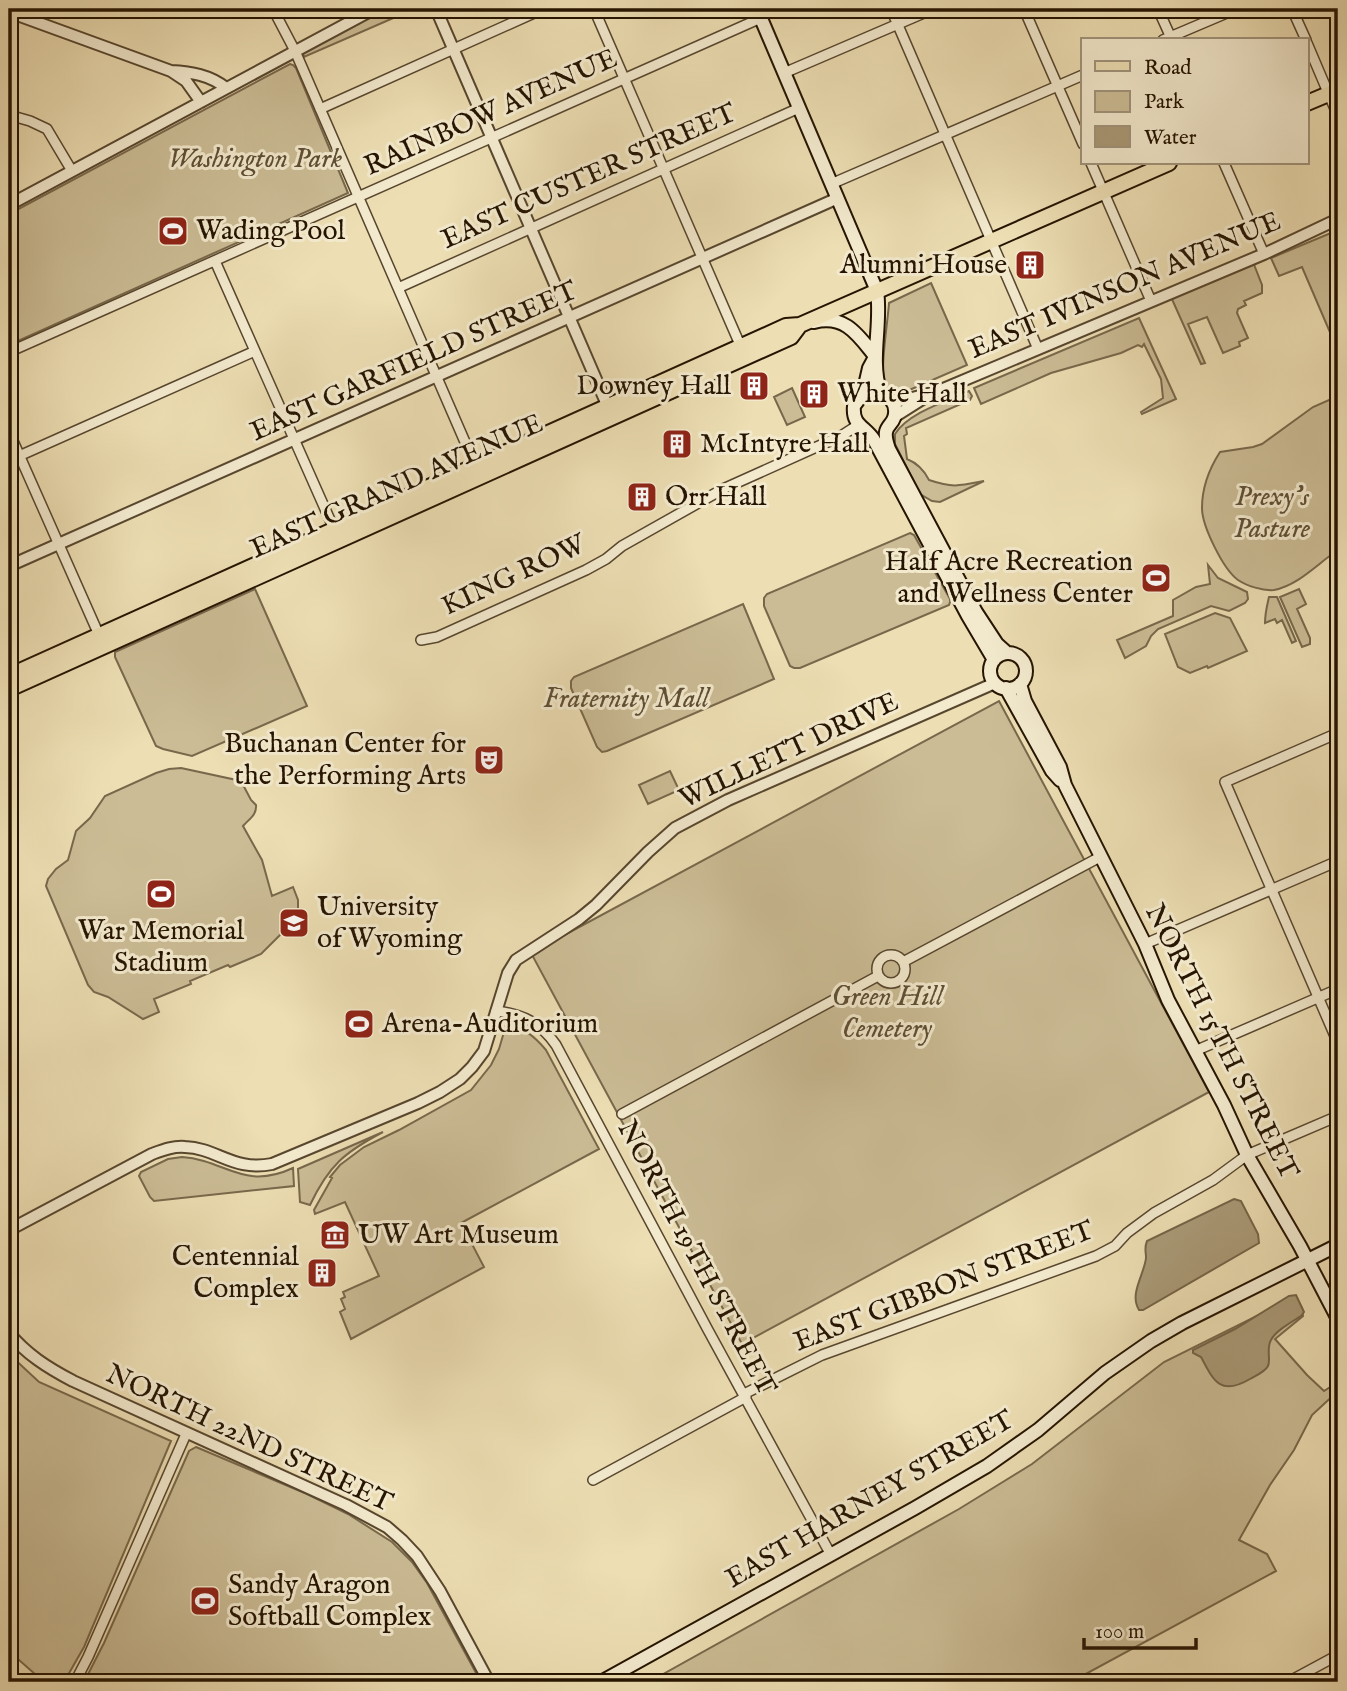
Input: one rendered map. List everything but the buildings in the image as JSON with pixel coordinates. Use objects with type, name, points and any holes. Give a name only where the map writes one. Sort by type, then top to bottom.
[{"type":"main road","points":[[759,14],[877,291],[875,356],[880,391]]},
{"type":"main road","points":[[1308,103],[1334,92]]},
{"type":"main road","name":"EAST GRAND AVENUE","points":[[9,676],[786,326],[800,326],[1167,164]]},
{"type":"main road","points":[[800,326],[822,320],[839,321],[856,333],[875,356]]},
{"type":"main road","name":"EAST GRAND AVENUE","points":[[9,689],[791,337],[800,326]]},
{"type":"main road","points":[[875,356],[869,368],[863,394],[854,406],[854,416],[921,520]]},
{"type":"main road","points":[[863,394],[880,391],[892,400],[895,407],[886,440],[921,520]]},
{"type":"main road","points":[[863,428],[881,431],[891,423]]},
{"type":"main road","name":"NORTH 15TH STREET","points":[[921,520],[998,644],[1007,653],[1017,655],[1025,664],[1026,673],[1020,684],[1060,767],[1065,785],[1145,944],[1168,1000],[1224,1105],[1247,1155],[1338,1319]]},
{"type":"main road","name":"NORTH 15TH STREET","points":[[921,520],[994,660],[990,673],[1052,771],[1065,785]]},
{"type":"main road","points":[[994,660],[1000,654],[1007,653]]},
{"type":"main road","points":[[1000,685],[1013,688],[1020,684]]},
{"type":"main road","name":"EAST HARNEY STREET","points":[[601,1682],[956,1485],[1014,1448],[1105,1373],[1182,1322],[1338,1245]]},
{"type":"street","points":[[273,9],[295,51],[475,465]]},
{"type":"street","points":[[9,205],[374,9]]},
{"type":"street","points":[[436,9],[608,407]]},
{"type":"street","points":[[320,109],[543,9]]},
{"type":"street","points":[[594,9],[741,347]]},
{"type":"street","points":[[891,9],[1038,349]]},
{"type":"street","points":[[784,73],[933,9]]},
{"type":"street","points":[[1024,9],[1081,139]]},
{"type":"street","points":[[1158,9],[1168,38]]},
{"type":"street","points":[[1170,38],[1236,9]]},
{"type":"street","points":[[1292,9],[1305,38]]},
{"type":"street","points":[[9,12],[171,71],[186,81],[201,102]]},
{"type":"street","name":"RAINBOW AVENUE","points":[[9,352],[625,79],[759,14]]},
{"type":"street","points":[[1308,45],[1334,92],[1338,116]]},
{"type":"street","points":[[171,71],[189,72],[218,81],[226,88]]},
{"type":"street","points":[[831,184],[1081,76]]},
{"type":"street","name":"EAST CUSTER STREET","points":[[397,288],[799,108]]},
{"type":"street","points":[[9,115],[47,129],[72,171]]},
{"type":"street","points":[[1091,164],[1152,300]]},
{"type":"street","points":[[1224,164],[1264,254]]},
{"type":"street","name":"EAST GARFIELD STREET","points":[[9,566],[838,198]]},
{"type":"street","name":"EAST IVINSON AVENUE","points":[[892,400],[929,395],[1264,254],[1338,219]]},
{"type":"street","points":[[215,261],[334,528]]},
{"type":"street","points":[[19,456],[255,351]]},
{"type":"street","name":"EAST IVINSON AVENUE","points":[[891,423],[929,395]]},
{"type":"street","name":"KING ROW","points":[[421,640],[437,637],[586,570],[622,546],[723,489],[863,428]]},
{"type":"street","points":[[9,432],[99,635]]},
{"type":"street","name":"WILLETT DRIVE","points":[[9,1230],[164,1149],[195,1148],[238,1163],[262,1166],[283,1161],[418,1103],[454,1084],[484,1051],[508,973],[516,960],[596,905],[675,828],[728,800],[1000,685]]},
{"type":"street","points":[[1338,733],[1225,782],[1338,1043]]},
{"type":"street","points":[[903,962],[1100,858]]},
{"type":"street","points":[[1145,944],[1338,861]]},
{"type":"street","points":[[896,956],[903,962],[904,974],[899,980],[888,983],[878,976],[878,963],[884,957],[896,956]]},
{"type":"street","points":[[622,1114],[878,976]]},
{"type":"street","points":[[1195,1051],[1338,989]]},
{"type":"street","name":"NORTH 19TH STREET","points":[[496,1011],[527,1018],[545,1031],[556,1045],[831,1555]]},
{"type":"street","name":"EAST GIBBON STREET","points":[[593,1480],[822,1355],[1096,1256],[1115,1246],[1127,1233],[1154,1213],[1213,1180],[1247,1155],[1338,1116]]},
{"type":"street","name":"NORTH 22ND STREET","points":[[9,1333],[27,1352],[57,1373],[346,1505],[387,1527],[417,1556],[429,1573],[489,1682]]},
{"type":"street","points":[[75,1682],[187,1434]]},
{"type":"street","points":[[1288,1682],[1338,1655]]},
{"type":"green space","points":[[384,9],[414,9],[304,57],[304,50]]},
{"type":"green space","name":"Washington Park","points":[[290,64],[296,68],[348,193],[9,345],[9,214]]},
{"type":"green space","points":[[1338,230],[1338,342],[1335,344],[1302,267],[1279,276],[1271,258]]},
{"type":"green space","points":[[1253,262],[1262,285],[1262,293],[1244,301],[1246,305],[1238,309],[1237,313],[1248,338],[1239,342],[1240,346],[1223,353],[1207,317],[1188,324],[1205,363],[1201,364],[1171,297]]},
{"type":"green space","points":[[931,283],[967,365],[898,395],[892,394],[883,381],[889,303]]},
{"type":"green space","points":[[1139,318],[1176,399],[1142,414],[1141,412],[1163,398],[1161,379],[1144,344],[1142,347],[1138,345],[1121,353],[1051,373],[981,404],[974,388]]},
{"type":"green space","points":[[792,388],[805,417],[787,425],[774,397]]},
{"type":"green space","points":[[969,391],[972,396],[970,400],[906,428],[907,434],[904,436],[907,459],[920,467],[929,480],[956,485],[984,481],[940,502],[932,501],[920,494],[895,444],[895,434],[918,414]]},
{"type":"green space","name":"Prexy's Pasture","points":[[1338,396],[1338,550],[1300,579],[1274,590],[1255,588],[1238,580],[1220,557],[1209,536],[1203,516],[1203,493],[1220,452],[1262,444],[1313,407]]},
{"type":"green space","name":"Fraternity Mall","points":[[910,533],[914,535],[950,599],[949,605],[800,668],[790,666],[764,606],[767,594]]},
{"type":"green space","points":[[1208,565],[1218,578],[1247,592],[1248,599],[1245,603],[1229,611],[1211,606],[1158,629],[1146,646],[1125,658],[1117,640],[1173,616],[1173,600],[1196,587],[1210,584]]},
{"type":"green space","points":[[255,589],[307,706],[192,756],[156,746],[115,652]]},
{"type":"green space","points":[[1299,589],[1306,604],[1297,609],[1310,638],[1310,644],[1302,647],[1280,597]]},
{"type":"green space","points":[[1269,597],[1277,597],[1296,641],[1292,643],[1282,620],[1277,623],[1275,619],[1265,623]]},
{"type":"green space","name":"Fraternity Mall","points":[[743,604],[774,679],[602,752],[597,747],[571,688],[574,677]]},
{"type":"green space","points":[[1215,613],[1230,618],[1247,651],[1190,673],[1178,667],[1165,634]]},
{"type":"green space","name":"Green Hill Cemetery","points":[[999,701],[1209,1092],[742,1344],[531,953]]},
{"type":"green space","name":"War Memorial Stadium","points":[[181,768],[241,781],[256,805],[254,814],[243,826],[262,860],[272,896],[293,887],[298,900],[298,911],[261,954],[230,967],[228,965],[154,999],[159,1012],[143,1019],[108,997],[94,992],[88,985],[46,886],[56,869],[68,860],[76,831],[90,818],[105,796],[156,773]]},
{"type":"green space","points":[[670,771],[679,790],[648,804],[639,785]]},
{"type":"green space","points":[[506,1025],[529,1033],[546,1050],[599,1149],[461,1223],[484,1267],[351,1339],[340,1312],[345,1309],[341,1299],[345,1297],[343,1292],[379,1276],[345,1202],[315,1214],[314,1210],[332,1178],[330,1177],[340,1165],[364,1147],[471,1090],[491,1065]]},
{"type":"green space","points":[[383,1132],[339,1161],[310,1205],[300,1202],[298,1169]]},
{"type":"green space","points":[[182,1157],[248,1175],[276,1174],[293,1168],[294,1186],[154,1201],[139,1176],[141,1172],[168,1159]]},
{"type":"green space","points":[[1293,1298],[1302,1308],[1303,1316],[1275,1339],[1324,1391],[1338,1382],[1338,1391],[1312,1415],[1294,1450],[1270,1485],[1239,1540],[1267,1554],[1276,1571],[1071,1682],[649,1682],[959,1509],[1032,1464],[1164,1362]]},
{"type":"green space","points":[[9,1354],[39,1382],[171,1441],[84,1647],[64,1682],[44,1682],[9,1649]]},
{"type":"green space","points":[[196,1447],[307,1494],[348,1514],[392,1542],[412,1562],[427,1583],[481,1682],[84,1682],[189,1451]]},
{"type":"water","points":[[1234,1199],[1241,1201],[1258,1234],[1259,1243],[1139,1310],[1136,1291],[1145,1264],[1147,1241]]},
{"type":"water","points":[[1296,1295],[1304,1312],[1273,1336],[1269,1347],[1268,1366],[1257,1375],[1232,1386],[1219,1384],[1201,1357],[1193,1353],[1193,1350],[1235,1329],[1289,1296]]},
{"type":"place","name":"Wading Pool","points":[[173,231]]},
{"type":"place","name":"Alumni House","points":[[1030,265]]},
{"type":"place","name":"Downey Hall","points":[[754,386]]},
{"type":"place","name":"White Hall","points":[[814,394]]},
{"type":"place","name":"McIntyre Hall","points":[[677,444]]},
{"type":"place","name":"Orr Hall","points":[[642,497]]},
{"type":"place","name":"Half Acre Recreation and Wellness Center","points":[[1156,578]]},
{"type":"place","name":"Buchanan Center for the Performing Arts","points":[[489,760]]},
{"type":"place","name":"War Memorial Stadium","points":[[161,894]]},
{"type":"place","name":"University of Wyoming","points":[[294,923]]},
{"type":"place","name":"Arena-Auditorium","points":[[359,1024]]},
{"type":"place","name":"UW Art Museum","points":[[335,1235]]},
{"type":"place","name":"Centennial Complex","points":[[322,1273]]},
{"type":"place","name":"Sandy Aragon Softball Complex","points":[[205,1601]]}]
